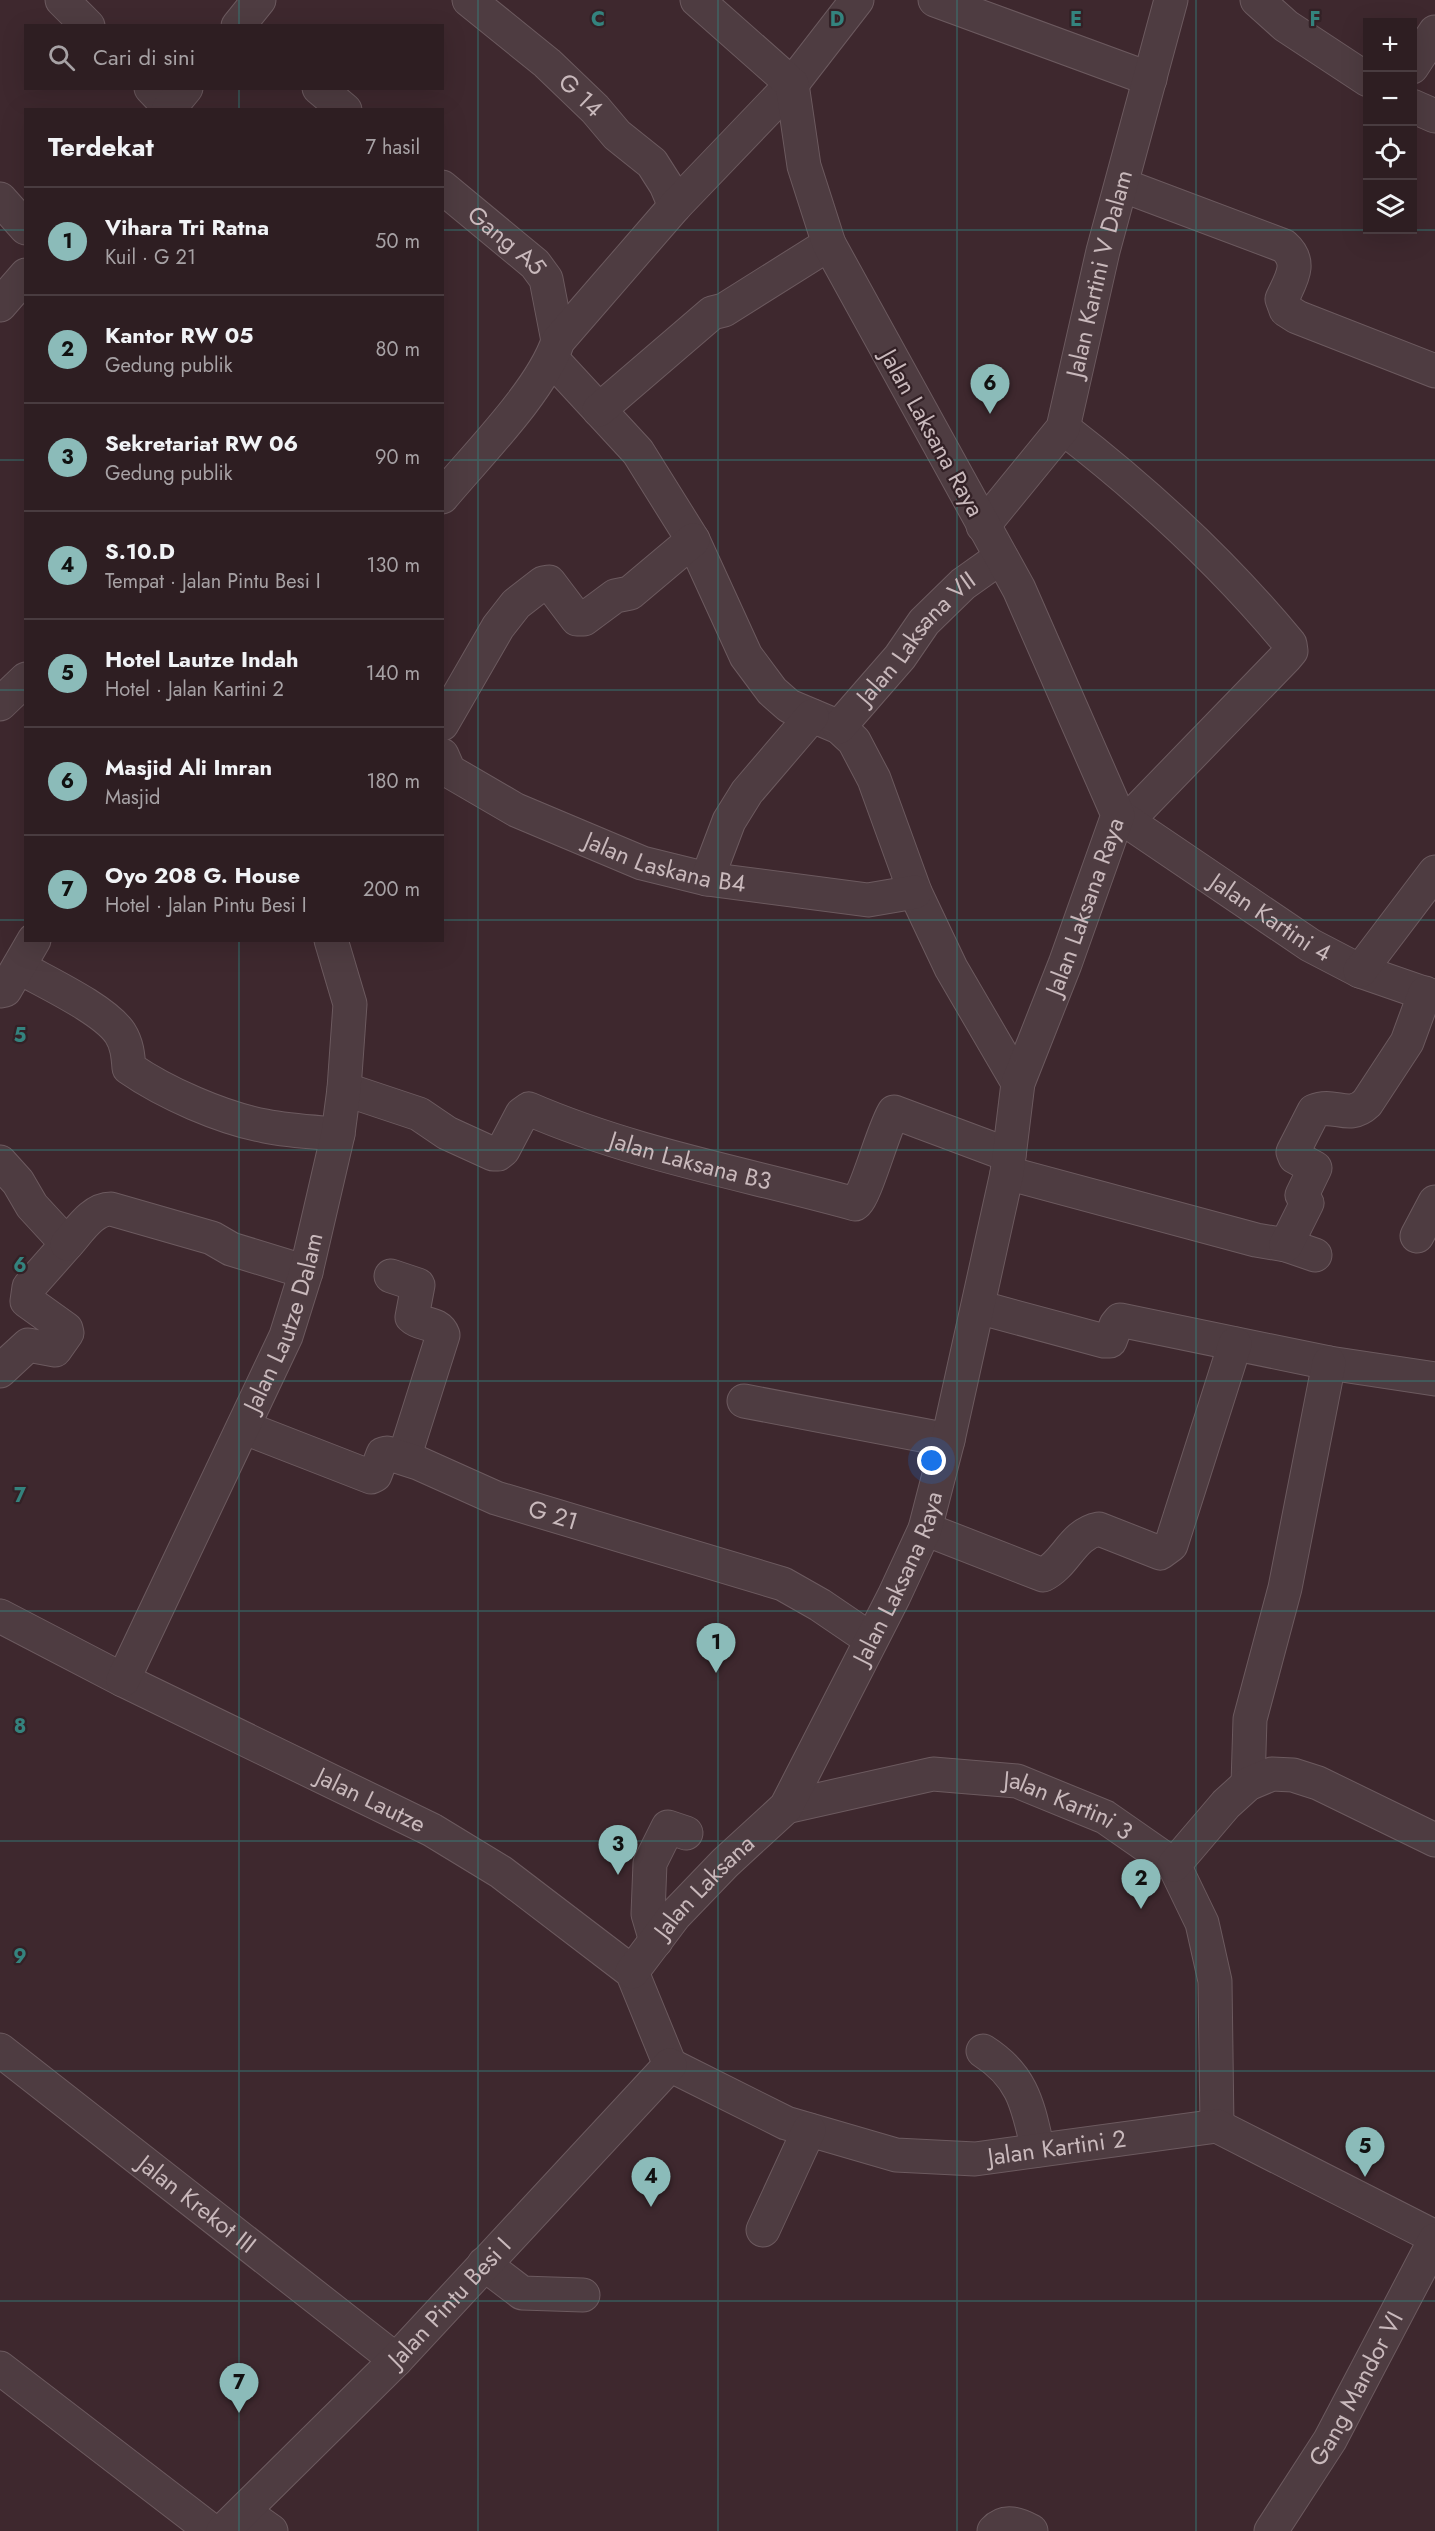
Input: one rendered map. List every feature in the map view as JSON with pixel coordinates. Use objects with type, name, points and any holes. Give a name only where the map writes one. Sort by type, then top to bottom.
[{"type":"street","points":[[62,0],[86,24]]},
{"type":"street","name":"G 14","points":[[469,0],[547,63],[596,109],[617,135],[652,163],[666,185],[675,206]]},
{"type":"street","points":[[697,0],[792,84]]},
{"type":"street","points":[[444,495],[532,389],[555,350],[675,206],[792,84],[857,0]]},
{"type":"street","points":[[935,0],[1150,79]]},
{"type":"street","name":"Jalan Kartini V Dalam","points":[[983,526],[1063,428],[1103,251],[1171,0]]},
{"type":"street","points":[[1257,0],[1286,26],[1363,77]]},
{"type":"street","points":[[1417,61],[1435,32]]},
{"type":"street","name":"Jalan Laksana Raya","points":[[786,1808],[894,1596],[925,1529],[948,1440],[1008,1164],[1018,1083],[1122,818],[1019,589],[829,244],[804,166],[792,84]]},
{"type":"street","points":[[321,90],[343,108]]},
{"type":"street","points":[[1417,108],[1435,116]]},
{"type":"street","points":[[1122,185],[1284,246],[1293,254],[1296,266],[1282,299],[1286,310],[1297,317],[1435,371]]},
{"type":"street","name":"Gang A5","points":[[444,190],[535,264],[546,279],[555,350]]},
{"type":"street","points":[[0,199],[24,226]]},
{"type":"street","points":[[599,410],[712,313],[724,310],[829,244]]},
{"type":"street","points":[[0,305],[24,277]]},
{"type":"street","points":[[555,350],[599,410],[638,452],[693,540],[721,604],[756,671],[772,691],[789,706],[825,721],[854,741],[865,758],[915,892],[951,968],[1018,1083]]},
{"type":"street","points":[[1063,428],[1123,475],[1231,576],[1290,644],[1291,651],[1286,657],[1122,818]]},
{"type":"street","points":[[444,721],[498,627],[516,604],[543,583],[549,582],[577,619],[584,619],[615,596],[630,593],[693,540]]},
{"type":"street","name":"Jalan Laksana VII","points":[[707,879],[729,821],[747,792],[900,657],[924,621],[963,584],[1000,557]]},
{"type":"street","points":[[0,704],[24,681]]},
{"type":"street","name":"Jalan Laskana B4","points":[[445,769],[549,826],[567,831],[642,863],[707,879],[868,900],[915,892]]},
{"type":"street","name":"Jalan Kartini 4","points":[[1122,818],[1310,945],[1360,971],[1430,995]]},
{"type":"street","points":[[1360,971],[1435,872]]},
{"type":"street","name":"Jalan Lautze Dalam","points":[[123,1680],[245,1428],[286,1336],[306,1272],[338,1134],[344,1089],[350,1004],[332,942]]},
{"type":"street","points":[[18,966],[90,1008],[118,1031],[127,1047],[129,1068],[144,1078],[197,1104],[242,1121],[338,1134]]},
{"type":"street","points":[[1008,1164],[1245,1237],[1301,1250],[1307,1203],[1302,1195],[1315,1168],[1295,1157],[1293,1152],[1314,1111],[1326,1108],[1351,1112],[1360,1110],[1367,1103],[1407,1042],[1430,995]]},
{"type":"street","name":"Jalan Laksana B3","points":[[344,1089],[419,1114],[447,1133],[493,1154],[498,1154],[503,1150],[522,1114],[530,1109],[558,1122],[659,1153],[855,1204],[860,1200],[867,1175],[894,1112],[1008,1164]]},
{"type":"street","points":[[0,1162],[18,1182],[32,1206],[67,1244]]},
{"type":"street","points":[[1417,1236],[1435,1202]]},
{"type":"street","points":[[0,1371],[26,1346],[32,1344],[51,1352],[57,1349],[67,1336],[66,1329],[27,1301],[26,1295],[29,1287],[98,1212],[111,1209],[212,1238],[231,1249],[306,1272]]},
{"type":"street","points":[[245,1428],[371,1477],[375,1475],[384,1454],[404,1458],[442,1335],[436,1326],[416,1321],[412,1317],[418,1285],[391,1276]]},
{"type":"street","points":[[978,1306],[1104,1341],[1110,1341],[1116,1324],[1120,1320],[1329,1363],[1435,1379]]},
{"type":"street","points":[[925,1529],[1043,1575],[1053,1568],[1083,1534],[1099,1529],[1160,1553],[1164,1552],[1171,1545],[1175,1535],[1235,1344]]},
{"type":"street","points":[[1248,1784],[1250,1719],[1285,1588],[1329,1363]]},
{"type":"street","points":[[744,1401],[948,1440]]},
{"type":"street","name":"G 21","points":[[404,1458],[505,1501],[783,1584],[820,1605],[870,1640]]},
{"type":"street","name":"Jalan Lautze","points":[[0,1616],[123,1680],[432,1830],[501,1872],[632,1972]]},
{"type":"street","name":"Jalan Kartini 3","points":[[786,1808],[933,1774],[1017,1781],[1105,1817],[1174,1865]]},
{"type":"street","points":[[1435,1840],[1318,1783],[1293,1775],[1272,1774],[1248,1784],[1226,1804],[1174,1865],[1202,1923],[1215,1982],[1217,2126],[1435,2239]]},
{"type":"street","name":"Jalan Laksana","points":[[632,1972],[675,1916],[725,1863],[786,1808]]},
{"type":"street","points":[[656,1941],[648,1914],[650,1863],[668,1827],[686,1833]]},
{"type":"street","points":[[632,1972],[670,2065]]},
{"type":"street","name":"Jalan Krekot III","points":[[0,2050],[396,2360]]},
{"type":"street","points":[[983,2051],[1004,2068],[1026,2098],[1038,2150]]},
{"type":"street","name":"Jalan Kartini 2","points":[[670,2065],[786,2123],[896,2155],[975,2158],[1217,2126]]},
{"type":"street","name":"Jalan Pintu Besi I","points":[[234,2521],[396,2360],[670,2065]]},
{"type":"street","points":[[764,2230],[809,2130]]},
{"type":"street","name":"Gang Mandor VI","points":[[1271,2531],[1330,2440],[1435,2239]]},
{"type":"street","points":[[484,2264],[522,2293],[582,2295]]},
{"type":"street","points":[[0,2368],[212,2531]]},
{"type":"street","points":[[234,2521],[271,2531]]},
{"type":"street","points":[[994,2531],[1003,2524],[1010,2523],[1031,2531]]},
{"type":"place","name":"Masjid Ali Imran","points":[[990,414]]},
{"type":"place","name":"Vihara Tri Ratna","points":[[716,1673]]},
{"type":"place","name":"Sekretariat RW 06","points":[[618,1875]]},
{"type":"place","name":"Kantor RW 05","points":[[1141,1909]]},
{"type":"place","name":"Hotel Lautze Indah","points":[[1365,2177]]},
{"type":"place","name":"S.10.D","points":[[651,2207]]},
{"type":"place","name":"Oyo 208 G. House","points":[[239,2413]]}]
